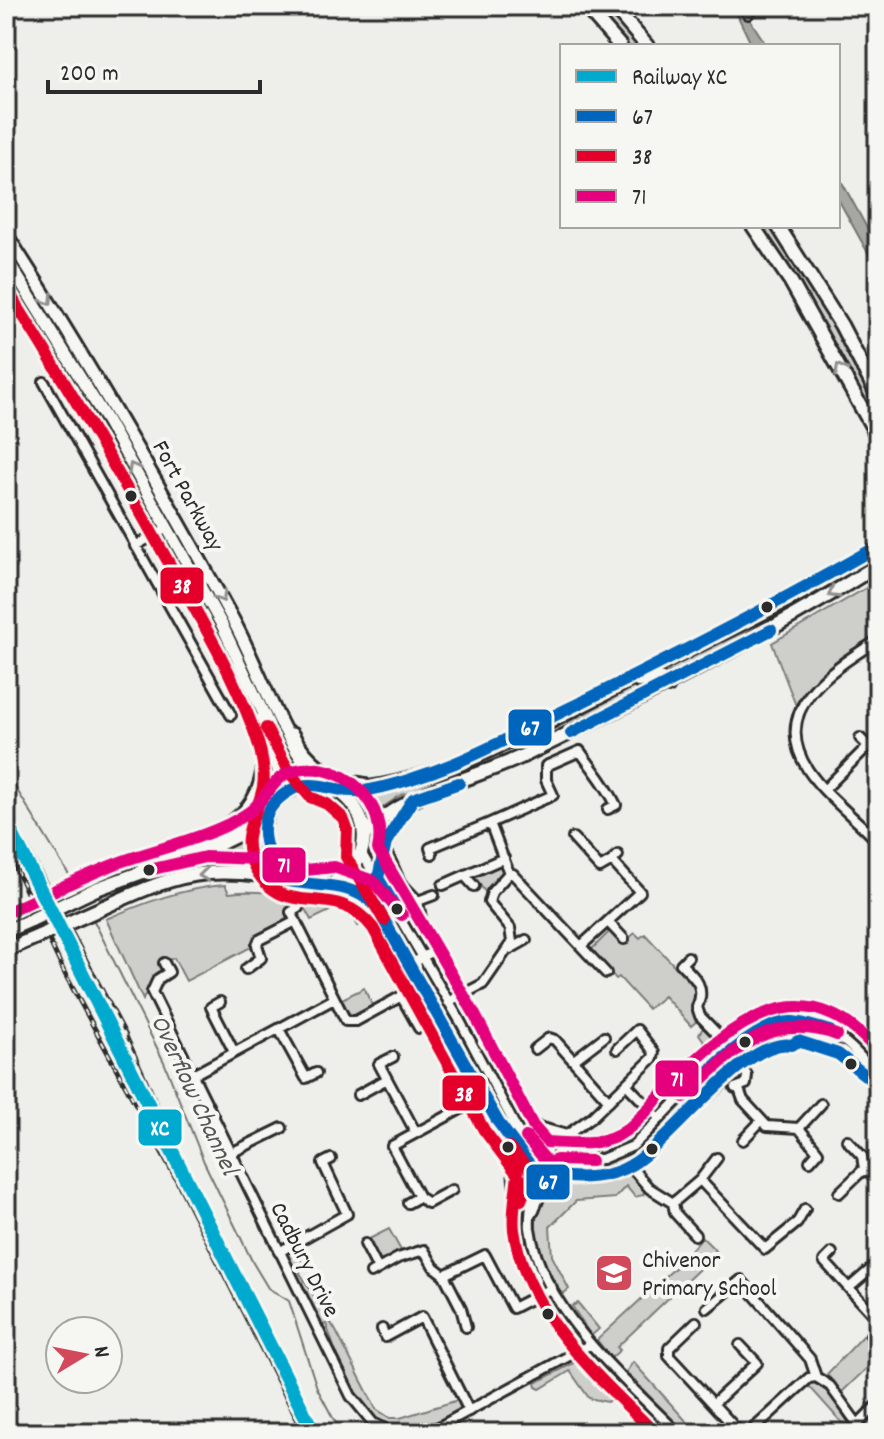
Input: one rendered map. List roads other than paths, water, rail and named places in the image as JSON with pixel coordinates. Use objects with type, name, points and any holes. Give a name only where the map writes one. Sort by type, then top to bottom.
[{"type":"highway","points":[[585,6],[618,44]]},
{"type":"highway","points":[[613,6],[643,44]]},
{"type":"highway","points":[[754,228],[791,282],[878,437]]},
{"type":"highway","points":[[779,228],[841,325],[878,396]]},
{"type":"highway","points":[[852,562],[878,535]]},
{"type":"highway","points":[[281,879],[264,850],[264,822],[276,801],[297,787],[320,784],[336,790],[362,791],[473,756],[745,622],[878,546]]},
{"type":"highway","points":[[364,835],[388,813],[413,799],[500,767],[668,686],[878,568]]},
{"type":"highway","points":[[591,700],[650,677],[659,678],[668,686]]},
{"type":"highway","points":[[6,950],[142,890],[206,873],[281,879],[304,886],[331,883],[350,871],[361,852],[364,835],[356,809],[336,790]]},
{"type":"highway","points":[[6,931],[96,889],[219,844],[264,822]]},
{"type":"main road","name":"Fort Parkway","points":[[6,234],[142,456],[254,659],[290,744],[320,784]]},
{"type":"main road","name":"Fort Parkway","points":[[6,258],[107,421],[251,684],[269,725],[277,756],[276,801]]},
{"type":"main road","points":[[254,659],[296,741],[324,772],[351,783],[393,783]]},
{"type":"main road","points":[[123,878],[238,819],[258,794],[264,778],[266,750],[251,684]]},
{"type":"street","points":[[748,14],[754,6]]},
{"type":"street","points":[[44,382],[231,715]]},
{"type":"street","points":[[135,546],[167,528]]},
{"type":"street","points":[[878,640],[817,683],[802,703],[795,732],[808,770],[878,842]]},
{"type":"street","points":[[825,789],[868,746],[860,738]]},
{"type":"street","points":[[432,854],[430,848],[553,795],[546,780],[546,766],[580,751],[592,772],[603,778],[616,805],[608,809]]},
{"type":"street","points":[[378,878],[386,842],[413,799]]},
{"type":"street","points":[[490,823],[509,873],[606,973]]},
{"type":"street","points":[[573,838],[600,868],[615,858],[640,892],[582,945]]},
{"type":"street","points":[[361,852],[423,956],[520,1135],[540,1158],[587,1161],[609,1158],[633,1146],[706,1076],[716,1062],[754,1036],[778,1028],[787,1021],[818,1026],[841,1037],[878,1079]]},
{"type":"street","points":[[388,855],[400,882],[418,901],[422,924],[445,964]]},
{"type":"street","points":[[443,885],[504,860]]},
{"type":"street","points":[[509,873],[492,892],[489,902],[510,928],[510,949]]},
{"type":"street","points":[[465,876],[474,886]]},
{"type":"street","points":[[331,883],[364,894],[389,924],[498,1122],[545,1182]]},
{"type":"street","points":[[418,901],[434,895]]},
{"type":"street","points":[[298,908],[291,912],[346,1021],[352,1022],[422,985]]},
{"type":"street","points":[[246,969],[261,958],[257,945],[259,940],[296,921]]},
{"type":"street","points":[[608,922],[624,939]]},
{"type":"street","points":[[389,924],[380,929],[379,936],[419,1028]]},
{"type":"street","points":[[448,1002],[483,984],[510,949],[526,940]]},
{"type":"street","points":[[422,985],[416,961],[435,950]]},
{"type":"street","points":[[688,957],[681,964],[701,986],[703,995],[697,1007],[700,1016],[733,1050]]},
{"type":"street","name":"Cadbury Drive","points":[[164,963],[169,972],[158,979],[152,992],[191,1076],[351,1396],[373,1423],[394,1433]]},
{"type":"street","points":[[191,1076],[334,999]]},
{"type":"street","points":[[220,1002],[211,1007],[234,1052]]},
{"type":"street","points":[[639,1033],[647,1024]]},
{"type":"street","points":[[530,1227],[545,1182],[558,1176],[583,1179],[630,1166],[756,1054],[782,1043],[792,1045],[798,1041],[801,1034],[797,1024]]},
{"type":"street","points":[[778,1028],[777,1034],[782,1043]]},
{"type":"street","points":[[279,1029],[306,1078],[316,1073]]},
{"type":"street","points":[[567,1135],[609,1101],[653,1058],[654,1052],[637,1030],[617,1049]]},
{"type":"street","points":[[574,1060],[604,1037]]},
{"type":"street","points":[[535,1049],[549,1038],[555,1040],[609,1101]]},
{"type":"street","points":[[798,1041],[838,1054],[878,1085]]},
{"type":"street","points":[[482,1042],[502,1072],[518,1108]]},
{"type":"street","points":[[393,1057],[379,1064],[416,1133]]},
{"type":"street","points":[[739,1089],[747,1081],[742,1068]]},
{"type":"street","points":[[488,1079],[502,1072]]},
{"type":"street","points":[[358,1095],[387,1079]]},
{"type":"street","points":[[727,1082],[739,1089],[743,1100],[767,1126],[799,1128],[818,1152],[810,1161]]},
{"type":"street","points":[[626,1084],[660,1119]]},
{"type":"street","points":[[452,1190],[428,1203],[419,1197],[392,1146],[483,1097]]},
{"type":"street","points":[[799,1128],[821,1104]]},
{"type":"street","points":[[743,1140],[761,1121]]},
{"type":"street","points":[[498,1122],[491,1127],[513,1170],[519,1239],[536,1280]]},
{"type":"street","points":[[532,1125],[567,1135],[579,1145]]},
{"type":"street","points":[[231,1153],[282,1128]]},
{"type":"street","points":[[847,1140],[862,1156],[864,1169],[878,1179]]},
{"type":"street","points":[[540,1158],[535,1173],[530,1227],[538,1261],[589,1345],[678,1433]]},
{"type":"street","points":[[673,1203],[700,1180],[717,1158]]},
{"type":"street","points":[[279,1252],[347,1214],[323,1163],[331,1159]]},
{"type":"street","points":[[554,1159],[559,1167],[558,1176]]},
{"type":"street","points":[[630,1166],[649,1188],[673,1203],[675,1213],[695,1235]]},
{"type":"street","points":[[839,1193],[864,1169]]},
{"type":"street","points":[[700,1180],[765,1249],[797,1223],[805,1209]]},
{"type":"street","points":[[408,1203],[419,1197]]},
{"type":"street","points":[[365,1244],[375,1271],[424,1250],[434,1267],[444,1275],[461,1308],[466,1327]]},
{"type":"street","points":[[832,1253],[824,1261],[878,1320]]},
{"type":"street","points":[[444,1275],[485,1255],[513,1308],[552,1288]]},
{"type":"street","points":[[527,1264],[538,1261]]},
{"type":"street","points":[[849,1288],[878,1263]]},
{"type":"street","points":[[707,1308],[741,1280],[810,1359],[816,1377],[830,1386],[864,1433]]},
{"type":"street","points":[[382,1329],[385,1337],[422,1317],[469,1411]]},
{"type":"street","points":[[696,1322],[669,1348],[669,1356],[740,1433]]},
{"type":"street","points":[[421,1433],[440,1430],[589,1345]]},
{"type":"street","points":[[714,1403],[757,1363],[740,1345]]},
{"type":"street","points":[[749,1433],[809,1378],[816,1377]]},
{"type":"street","points":[[857,1425],[878,1404]]},
{"type":"waterway","name":"Overflow Channel","points":[[6,772],[80,893]]},
{"type":"waterway","name":"Overflow Channel","points":[[92,917],[164,1062],[204,1162],[253,1263],[268,1288],[289,1301],[317,1388],[341,1433]]},
{"type":"railway","points":[[6,808],[125,1034],[185,1167],[319,1433]]},
{"type":"railway","points":[[6,848],[65,974],[172,1171],[304,1433]]},
{"type":"rail line","name":"XC","points":[[6,822],[314,1433]]},
{"type":"place","name":"Chivenor Primary School","points":[[614,1273]]}]
